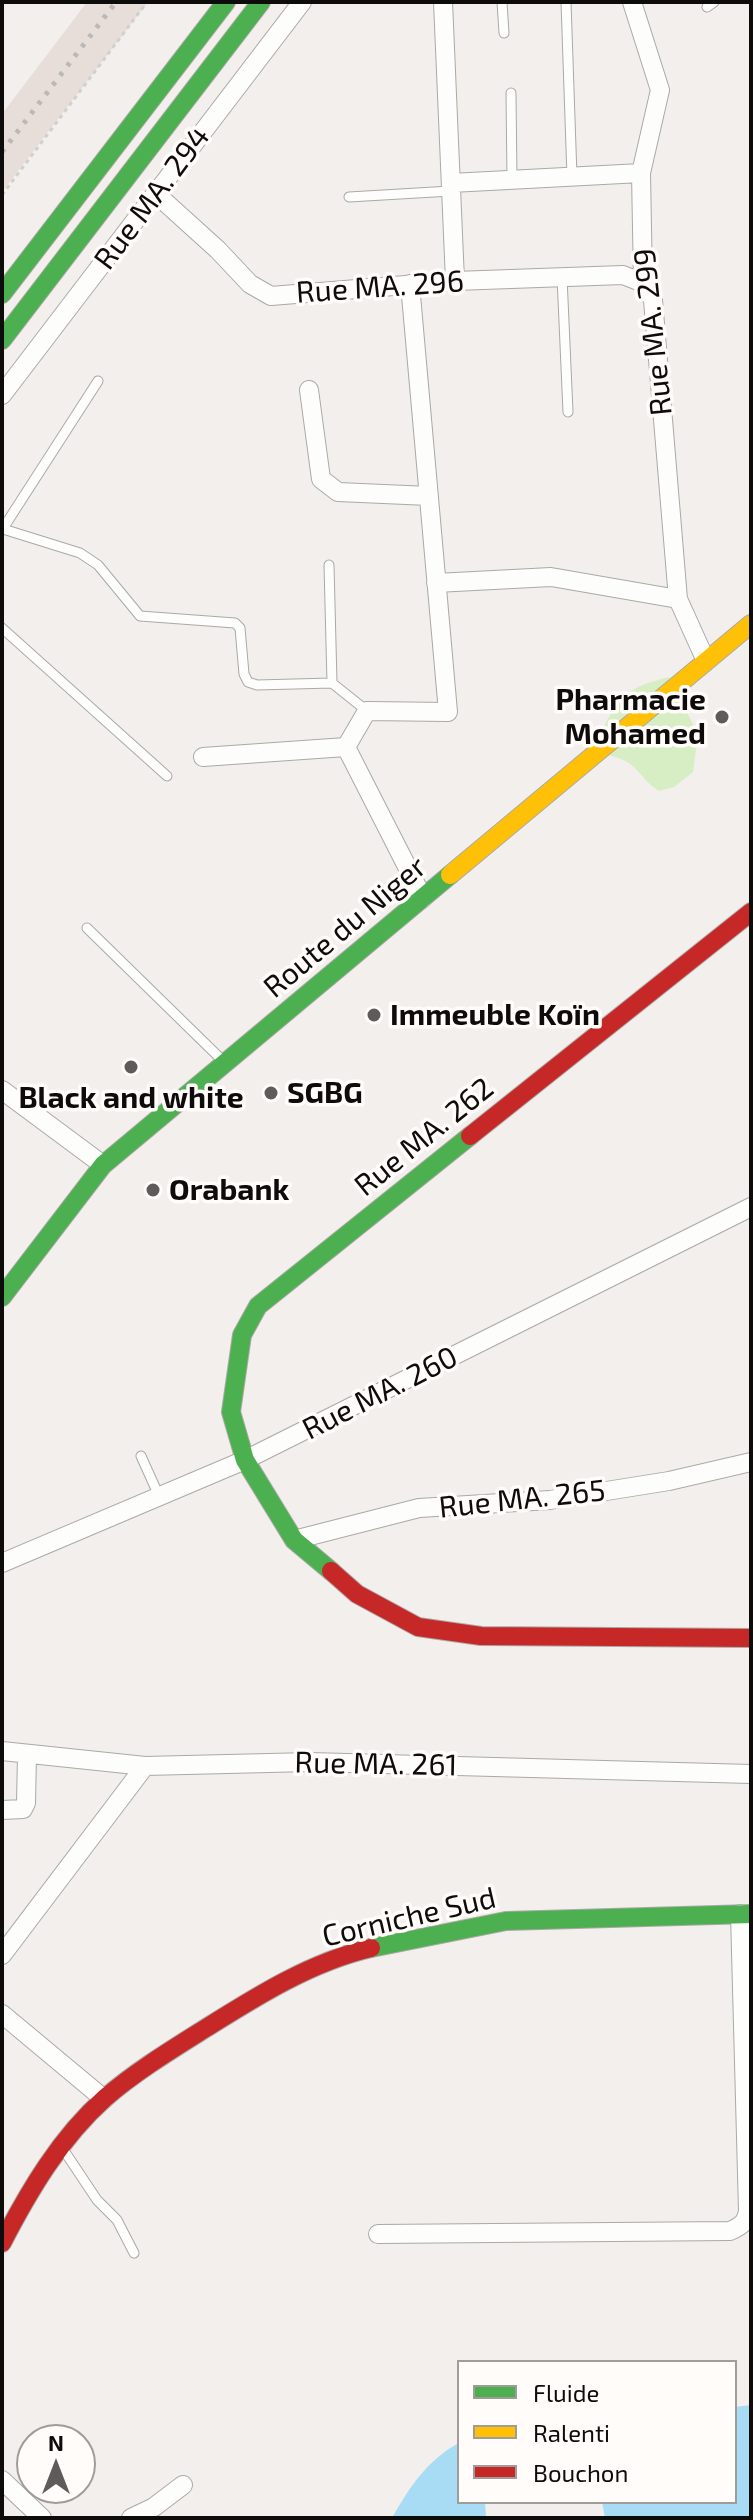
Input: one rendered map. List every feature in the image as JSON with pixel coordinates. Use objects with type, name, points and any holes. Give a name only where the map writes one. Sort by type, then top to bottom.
[{"type":"main road","points":[[2,294],[226,2]]},
{"type":"main road","points":[[2,340],[261,2]]},
{"type":"main road","name":"Route du Niger","points":[[2,1297],[103,1165],[751,624]]},
{"type":"main road","name":"Rue MA. 262","points":[[751,912],[258,1306],[242,1335],[231,1412],[245,1460],[294,1540],[357,1594],[418,1627],[481,1636],[751,1638]]},
{"type":"main road","name":"Corniche Sud","points":[[2,2243],[28,2193],[61,2146],[104,2099],[169,2051],[275,1985],[355,1952],[506,1921],[746,1914]]},
{"type":"street","name":"Rue MA. 294","points":[[2,395],[302,2]]},
{"type":"street","points":[[443,2],[455,281]]},
{"type":"street","name":"Rue MA. 299","points":[[632,2],[660,90],[641,173],[643,283],[653,300],[678,599],[706,661]]},
{"type":"street","points":[[451,187],[512,180],[641,173]]},
{"type":"street","name":"Rue MA. 296","points":[[155,193],[218,250],[250,284],[271,296],[455,281],[562,277],[623,275],[643,283]]},
{"type":"street","points":[[346,747],[367,711],[448,712],[410,284]]},
{"type":"street","points":[[309,390],[321,479],[331,488],[338,492],[429,496]]},
{"type":"street","points":[[436,583],[551,577],[678,599]]},
{"type":"street","points":[[346,747],[423,898]]},
{"type":"street","points":[[203,757],[346,747]]},
{"type":"street","points":[[2,1090],[103,1165]]},
{"type":"street","name":"Rue MA. 260","points":[[2,1563],[245,1460],[751,1208]]},
{"type":"street","name":"Rue MA. 265","points":[[294,1540],[419,1508],[550,1500],[669,1481],[751,1462]]},
{"type":"street","name":"Rue MA. 261","points":[[2,1751],[145,1766],[310,1762],[751,1774]]},
{"type":"street","points":[[2,1810],[23,1809],[26,1803],[27,1755]]},
{"type":"street","points":[[2,1955],[145,1766]]},
{"type":"street","points":[[378,2234],[730,2231],[741,2226],[747,2220],[748,2211],[746,1914]]},
{"type":"street","points":[[2,2014],[104,2099]]},
{"type":"street","points":[[2,2480],[42,2518]]},
{"type":"street","points":[[131,2518],[154,2507],[183,2485]]},
{"type":"lane","points":[[502,2],[504,33]]},
{"type":"lane","points":[[566,2],[572,177]]},
{"type":"lane","points":[[511,93],[512,180]]},
{"type":"lane","points":[[349,197],[451,187]]},
{"type":"lane","points":[[562,277],[568,412]]},
{"type":"lane","points":[[98,381],[3,530],[80,553],[98,565],[140,616],[235,623],[240,628],[244,674],[248,682],[257,685],[332,683],[367,711]]},
{"type":"lane","points":[[329,565],[332,683]]},
{"type":"lane","points":[[2,628],[167,776]]},
{"type":"lane","points":[[87,928],[225,1064]]},
{"type":"lane","points":[[141,1456],[159,1496]]},
{"type":"lane","points":[[61,2146],[97,2200],[117,2220],[134,2253]]},
{"type":"path","points":[[2,195],[147,2]]},
{"type":"shaded area","points":[[87,2],[148,2],[2,192],[2,114]]},
{"type":"green space","points":[[669,677],[698,734],[693,772],[674,787],[659,791],[633,766],[611,756],[602,731],[621,700],[635,688]]},
{"type":"water","points":[[751,2405],[751,2518],[605,2518],[602,2504],[737,2504],[737,2407]]},
{"type":"water","points":[[457,2444],[457,2504],[485,2504],[486,2518],[392,2518],[420,2476]]},
{"type":"railway","points":[[2,152],[116,2]]},
{"type":"traffic: fast","points":[[2,294],[226,2]]},
{"type":"traffic: fast","points":[[2,340],[261,2]]},
{"type":"traffic: fast","points":[[2,1297],[103,1165],[450,875]]},
{"type":"traffic: fast","points":[[331,1571],[294,1540],[245,1460],[231,1412],[242,1335],[258,1306],[470,1136]]},
{"type":"traffic: fast","points":[[371,1948],[506,1921],[751,1914]]},
{"type":"traffic: slow","points":[[450,875],[751,624]]},
{"type":"traffic: jam","points":[[470,1136],[751,912]]},
{"type":"traffic: jam","points":[[331,1571],[357,1594],[418,1627],[481,1636],[751,1638]]},
{"type":"traffic: jam","points":[[2,2243],[60,2148],[117,2088],[265,1992],[327,1962],[371,1948]]},
{"type":"place","name":"Pharmacie Mohamed","points":[[722,717]]},
{"type":"place","name":"Immeuble Koïn","points":[[374,1015]]},
{"type":"place","name":"Black and white","points":[[131,1067]]},
{"type":"place","name":"SGBG","points":[[271,1093]]},
{"type":"place","name":"Orabank","points":[[153,1190]]}]
